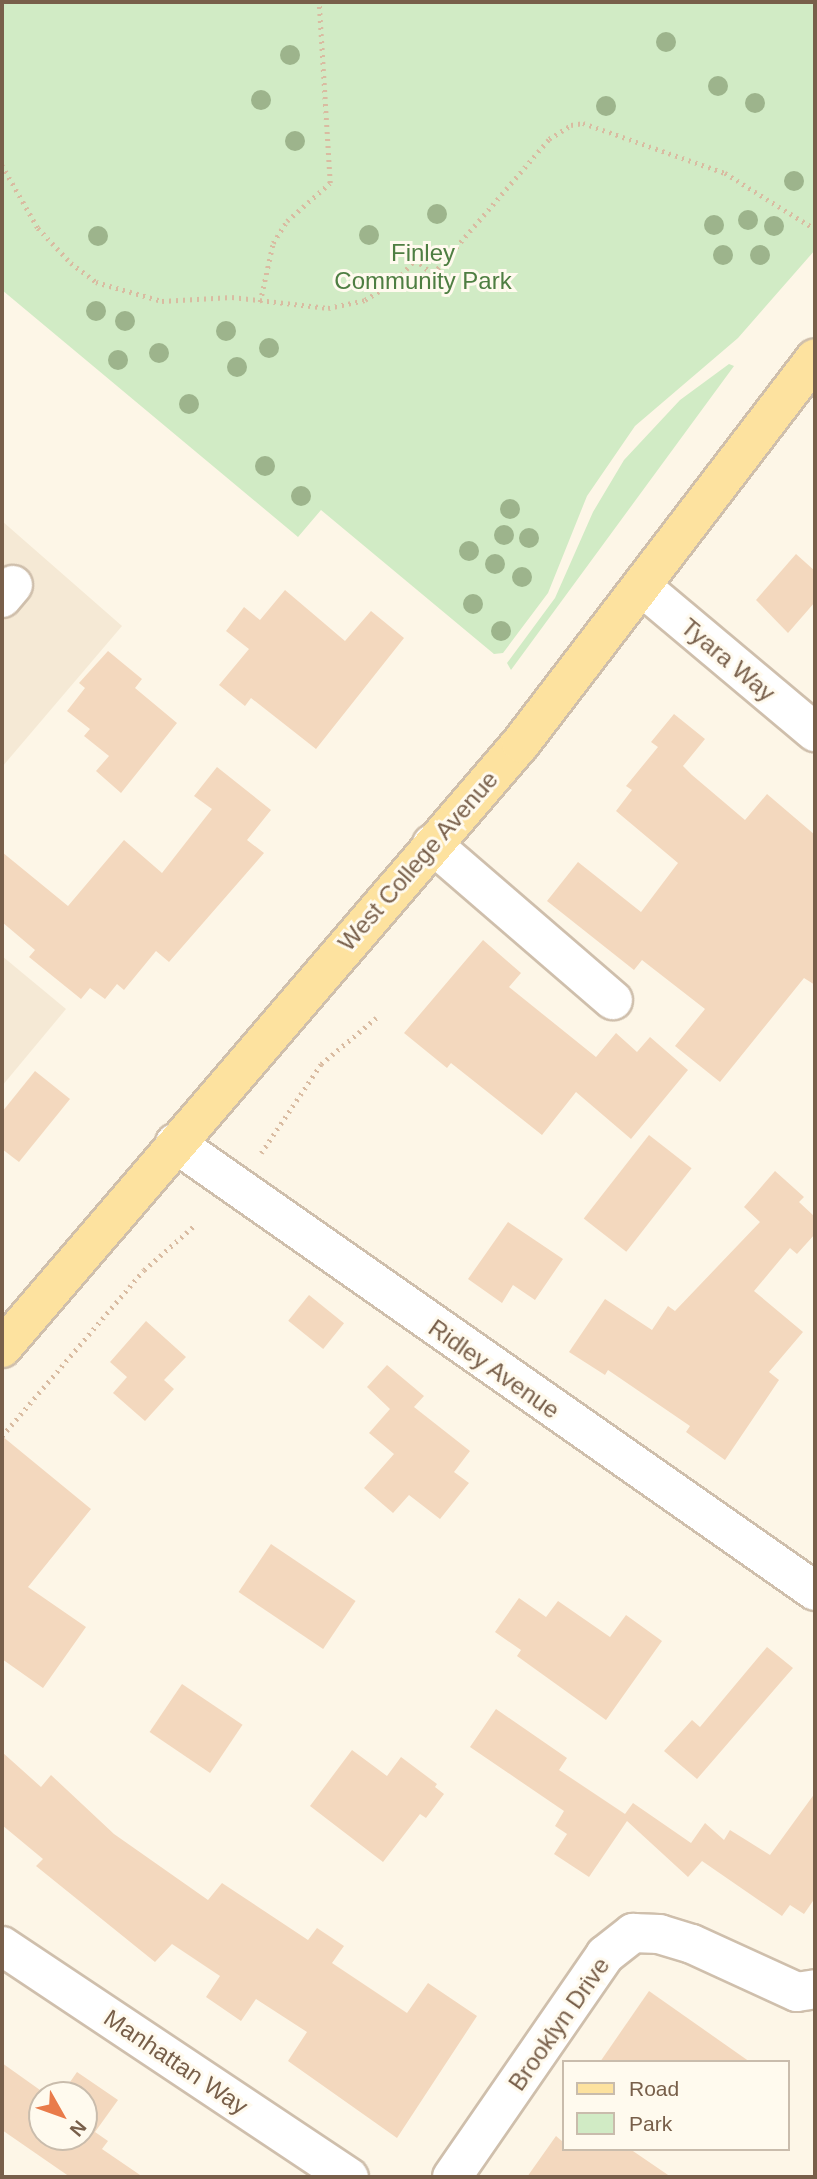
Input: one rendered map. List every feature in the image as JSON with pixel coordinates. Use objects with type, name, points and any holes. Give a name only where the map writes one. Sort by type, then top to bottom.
[{"type":"main road","name":"West College Avenue","points":[[2,1348],[175,1143],[521,743],[815,358]]},
{"type":"street","name":"Tyara Way","points":[[642,587],[815,732]]},
{"type":"street","points":[[432,844],[613,1000]]},
{"type":"street","name":"Ridley Avenue","points":[[175,1143],[815,1591]]},
{"type":"street","name":"Brooklyn Drive","points":[[452,2177],[606,1955],[634,1933],[659,1934],[692,1944],[796,1992],[815,1989]]},
{"type":"street","name":"Manhattan Way","points":[[2,1946],[349,2177]]},
{"type":"path","points":[[260,302],[273,243],[287,221],[330,183],[319,2]]},
{"type":"path","points":[[2,164],[38,228],[96,282],[162,301],[232,297],[328,308],[365,300],[397,279],[415,259],[433,274],[549,139],[571,125],[583,123],[725,173],[815,229]]},
{"type":"path","points":[[261,1153],[321,1064],[376,1018]]},
{"type":"path","points":[[2,1436],[144,1270],[195,1225]]},
{"type":"shaded area","points":[[2,521],[122,626],[2,767]]},
{"type":"shaded area","points":[[2,956],[66,1009],[2,1086]]},
{"type":"green space","name":"Finley Community Park","points":[[2,2],[815,2],[815,250],[738,338],[635,426],[587,496],[548,593],[503,653],[494,654],[321,510],[298,537],[2,290]]},
{"type":"green space","points":[[729,364],[734,366],[511,670],[507,663],[555,598],[593,512],[624,460],[680,400]]},
{"type":"building","points":[[796,554],[815,571],[815,602],[788,633],[756,600]]},
{"type":"building","points":[[285,590],[345,641],[371,611],[404,638],[316,749],[251,698],[245,706],[219,685],[249,649],[226,631],[244,607],[260,620]]},
{"type":"building","points":[[108,651],[142,679],[135,688],[177,723],[121,793],[96,771],[109,756],[84,736],[90,729],[67,711],[85,688],[79,683]]},
{"type":"building","points":[[674,714],[705,739],[683,766],[692,775],[745,820],[767,794],[815,835],[815,985],[804,978],[720,1082],[675,1046],[705,1009],[642,960],[634,970],[547,901],[578,862],[641,912],[678,863],[616,811],[632,790],[626,786],[658,747],[651,742]]},
{"type":"building","points":[[217,767],[271,810],[247,840],[264,853],[169,962],[156,951],[124,990],[117,984],[105,999],[90,988],[81,999],[29,957],[35,950],[2,922],[2,852],[68,906],[124,840],[162,873],[212,809],[194,796]]},
{"type":"building","points":[[483,940],[521,973],[509,987],[596,1057],[616,1033],[637,1052],[650,1037],[688,1070],[631,1139],[576,1092],[542,1135],[451,1063],[447,1068],[404,1033]]},
{"type":"building","points":[[35,1071],[70,1099],[19,1162],[2,1149],[2,1112]]},
{"type":"building","points":[[649,1135],[692,1168],[626,1252],[584,1219]]},
{"type":"building","points":[[775,1171],[804,1197],[799,1202],[815,1217],[815,1234],[797,1254],[790,1248],[754,1291],[803,1332],[769,1372],[779,1380],[725,1460],[686,1432],[690,1426],[608,1370],[605,1375],[569,1352],[605,1299],[652,1330],[668,1306],[675,1311],[760,1222],[744,1207]]},
{"type":"building","points":[[508,1222],[563,1259],[535,1300],[513,1285],[502,1303],[468,1279]]},
{"type":"building","points":[[309,1295],[344,1323],[323,1349],[288,1321]]},
{"type":"building","points":[[146,1321],[186,1357],[164,1380],[174,1389],[145,1421],[113,1393],[127,1377],[110,1362]]},
{"type":"building","points":[[387,1365],[424,1396],[414,1407],[470,1451],[454,1472],[469,1483],[440,1519],[409,1495],[393,1513],[364,1488],[394,1454],[369,1433],[390,1409],[367,1387]]},
{"type":"building","points":[[2,1436],[91,1509],[28,1587],[86,1627],[43,1688],[2,1659]]},
{"type":"building","points":[[271,1544],[356,1601],[323,1649],[239,1592]]},
{"type":"building","points":[[519,1598],[546,1617],[558,1601],[610,1637],[626,1615],[662,1641],[606,1720],[517,1656],[521,1650],[495,1632]]},
{"type":"building","points":[[767,1647],[793,1668],[697,1779],[664,1751],[692,1720],[700,1727]]},
{"type":"building","points":[[182,1684],[243,1725],[210,1773],[150,1732]]},
{"type":"building","points":[[496,1709],[567,1758],[559,1770],[625,1814],[633,1803],[691,1843],[705,1823],[724,1840],[730,1830],[770,1855],[815,1793],[815,1898],[804,1914],[790,1905],[782,1916],[702,1861],[688,1877],[627,1821],[589,1877],[554,1854],[567,1834],[555,1826],[564,1811],[470,1747]]},
{"type":"building","points":[[352,1750],[387,1776],[401,1757],[437,1784],[435,1787],[444,1794],[426,1818],[420,1814],[383,1862],[310,1806]]},
{"type":"building","points":[[2,1752],[41,1787],[51,1775],[114,1834],[208,1900],[222,1883],[308,1940],[317,1928],[344,1946],[332,1963],[407,2013],[428,1983],[477,2016],[397,2138],[288,2061],[307,2032],[256,1999],[241,2021],[206,1997],[220,1976],[172,1944],[155,1962],[36,1866],[43,1859],[2,1825]]},
{"type":"building","points":[[649,1991],[747,2060],[601,2060]]},
{"type":"building","points":[[2,2063],[28,2081],[28,2148],[2,2130]]},
{"type":"building","points":[[77,2072],[90,2081],[71,2081]]},
{"type":"building","points":[[98,2086],[118,2100],[98,2128]]},
{"type":"building","points":[[98,2134],[108,2141],[102,2149],[143,2177],[70,2177],[32,2151],[98,2151]]},
{"type":"building","points":[[556,2136],[562,2141],[562,2151],[633,2151],[671,2177],[527,2177]]}]
